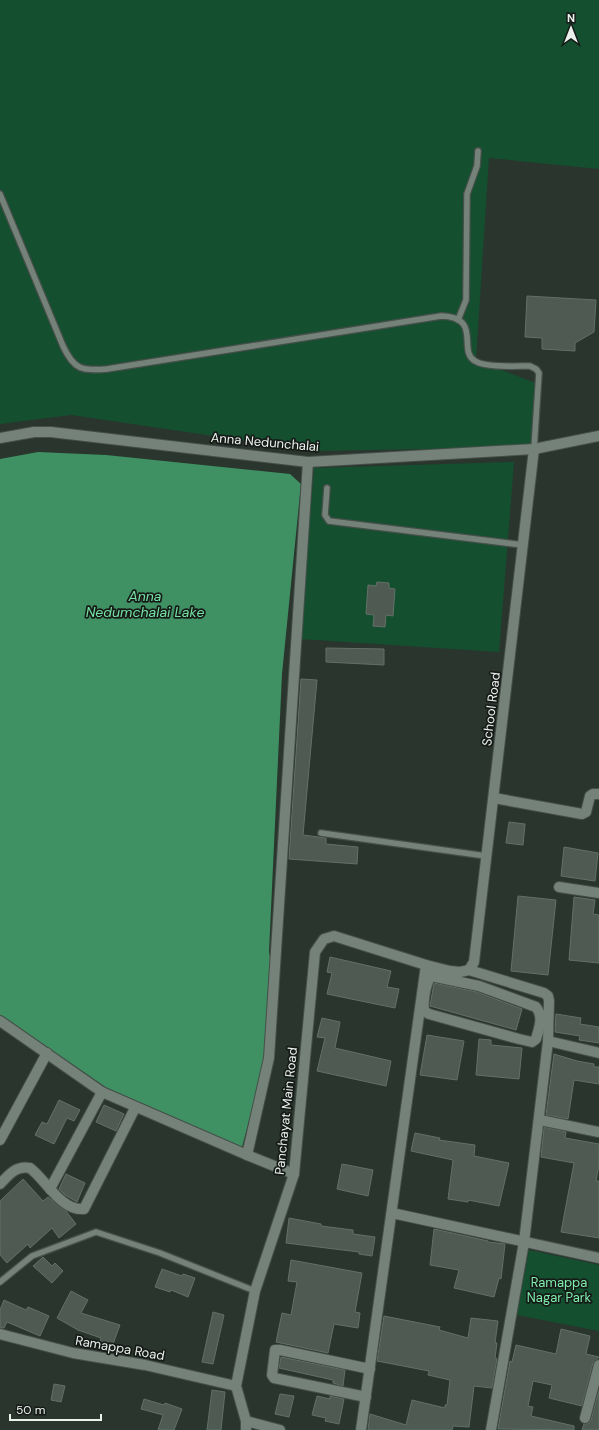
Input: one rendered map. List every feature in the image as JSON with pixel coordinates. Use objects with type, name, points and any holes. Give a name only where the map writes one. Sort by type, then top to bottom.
[{"type":"street","name":"Anna Nedunchalai","points":[[0,438],[34,432],[51,432],[308,462],[534,449],[599,436]]},
{"type":"street","name":"School Road","points":[[475,985],[476,972],[474,962],[534,449]]},
{"type":"street","points":[[247,1155],[269,1058],[308,462]]},
{"type":"street","points":[[494,798],[582,814],[586,812],[590,796],[593,794],[599,794]]},
{"type":"street","points":[[559,887],[599,893]]},
{"type":"street","name":"Panchayat Main Road","points":[[246,1425],[236,1386],[255,1291],[294,1174],[315,952],[324,939],[334,936],[426,965],[460,972],[476,972],[548,996],[548,1041]]},
{"type":"street","points":[[361,1430],[426,965]]},
{"type":"street","points":[[431,976],[475,985],[536,1007],[540,1012],[536,1039],[532,1042],[519,1039],[428,1014],[424,1011],[428,980],[431,976]]},
{"type":"street","points":[[0,1021],[102,1092],[135,1108],[294,1174]]},
{"type":"street","points":[[491,1430],[524,1242],[540,1120],[548,1041],[599,1053]]},
{"type":"street","points":[[0,1140],[47,1054]]},
{"type":"street","points":[[50,1189],[102,1092]]},
{"type":"street","points":[[0,1184],[14,1170],[25,1167],[34,1172],[67,1205],[79,1210],[84,1209],[135,1108]]},
{"type":"street","points":[[540,1120],[599,1132]]},
{"type":"street","points":[[392,1213],[599,1258]]},
{"type":"street","name":"Ramappa Road","points":[[0,1334],[73,1353],[144,1365],[236,1386]]},
{"type":"street","points":[[366,1397],[274,1378],[272,1375],[275,1350],[370,1369]]},
{"type":"street","points":[[585,1418],[599,1365]]},
{"type":"street","points":[[246,1425],[280,1430]]},
{"type":"lane","points":[[458,320],[466,300],[467,194],[477,166],[478,151]]},
{"type":"lane","points":[[0,194],[63,346],[72,362],[84,369],[107,368],[441,316],[449,316],[458,320],[466,328],[468,352],[473,360],[482,364],[530,366],[536,368],[539,372],[534,449]]},
{"type":"lane","points":[[327,488],[325,515],[329,521],[523,545]]},
{"type":"lane","points":[[321,833],[486,856]]},
{"type":"lane","points":[[0,1282],[32,1256],[96,1232],[160,1253],[255,1291]]},
{"type":"green space","points":[[0,0],[599,0],[599,169],[489,158],[476,360],[538,384],[532,447],[316,451],[71,415],[0,424]]},
{"type":"green space","points":[[514,462],[499,652],[300,639],[314,468]]},
{"type":"green space","name":"Ramappa Nagar Park","points":[[529,1250],[599,1265],[599,1331],[517,1315]]},
{"type":"water","name":"Anna Nedumchalai Lake","points":[[38,452],[106,455],[290,474],[301,484],[282,674],[269,952],[272,968],[263,1068],[242,1147],[107,1088],[0,1015],[0,459]]},
{"type":"building","points":[[527,296],[596,300],[594,332],[575,343],[575,351],[542,349],[542,338],[525,337]]},
{"type":"building","points":[[377,582],[389,583],[389,588],[395,589],[393,616],[386,615],[385,627],[373,626],[374,615],[366,614],[368,585],[376,586]]},
{"type":"building","points":[[326,648],[384,649],[384,665],[326,662]]},
{"type":"building","points":[[301,679],[317,680],[303,835],[326,838],[326,844],[358,847],[357,864],[289,859]]},
{"type":"building","points":[[509,822],[525,824],[523,845],[506,843]]},
{"type":"building","points":[[564,847],[598,853],[595,881],[561,876]]},
{"type":"building","points":[[518,896],[556,900],[548,975],[511,971]]},
{"type":"building","points":[[574,897],[595,900],[593,914],[599,915],[599,963],[569,960]]},
{"type":"building","points":[[330,957],[391,971],[387,987],[399,989],[395,1008],[327,994],[332,973],[327,972]]},
{"type":"building","points":[[434,983],[477,992],[522,1009],[516,1030],[430,1006]]},
{"type":"building","points":[[556,1014],[581,1018],[580,1024],[599,1027],[599,1043],[579,1040],[580,1036],[555,1032]]},
{"type":"building","points":[[322,1018],[340,1022],[335,1048],[391,1061],[386,1086],[317,1071],[325,1038],[317,1037]]},
{"type":"building","points":[[427,1035],[464,1041],[457,1080],[420,1075]]},
{"type":"building","points":[[479,1039],[491,1040],[491,1045],[522,1048],[519,1079],[476,1075]]},
{"type":"building","points":[[554,1054],[577,1061],[594,1064],[594,1067],[599,1067],[599,1084],[574,1080],[568,1119],[546,1115]]},
{"type":"building","points":[[59,1100],[80,1110],[74,1121],[67,1118],[54,1144],[35,1135],[42,1122],[47,1124]]},
{"type":"building","points":[[104,1105],[124,1114],[116,1131],[96,1122]]},
{"type":"building","points":[[544,1127],[566,1132],[565,1138],[599,1144],[599,1165],[596,1181],[599,1181],[599,1238],[561,1232],[574,1163],[541,1157]]},
{"type":"building","points":[[415,1133],[440,1138],[439,1140],[475,1145],[474,1156],[509,1163],[499,1206],[468,1200],[468,1202],[448,1199],[453,1160],[411,1151]]},
{"type":"building","points":[[342,1164],[373,1170],[368,1196],[337,1189]]},
{"type":"building","points":[[66,1174],[85,1183],[77,1202],[65,1195],[59,1189]]},
{"type":"building","points":[[23,1179],[43,1201],[48,1197],[66,1211],[76,1224],[59,1238],[52,1228],[30,1248],[28,1244],[7,1263],[0,1255],[0,1201]]},
{"type":"building","points":[[289,1218],[321,1224],[321,1226],[353,1230],[353,1234],[375,1237],[372,1256],[359,1254],[359,1252],[286,1243]]},
{"type":"building","points":[[434,1229],[488,1242],[505,1244],[501,1279],[499,1278],[494,1297],[454,1288],[459,1270],[430,1265]]},
{"type":"building","points":[[43,1257],[52,1266],[55,1263],[63,1271],[52,1283],[33,1266]]},
{"type":"building","points":[[291,1260],[362,1273],[355,1312],[360,1313],[358,1328],[334,1324],[328,1353],[276,1342],[282,1313],[291,1315],[297,1282],[288,1281]]},
{"type":"building","points":[[162,1269],[182,1276],[183,1274],[195,1278],[188,1297],[171,1290],[170,1292],[155,1287]]},
{"type":"building","points":[[71,1291],[88,1300],[81,1313],[120,1325],[110,1352],[98,1348],[101,1338],[78,1330],[57,1318]]},
{"type":"building","points":[[4,1300],[26,1310],[28,1307],[49,1316],[40,1336],[7,1322],[4,1328],[0,1328],[0,1310]]},
{"type":"building","points":[[213,1312],[224,1315],[213,1364],[202,1362]]},
{"type":"building","points":[[384,1316],[440,1327],[439,1330],[468,1338],[471,1318],[498,1321],[495,1343],[497,1343],[495,1358],[497,1359],[492,1388],[474,1386],[469,1427],[453,1426],[452,1430],[368,1430],[370,1414],[406,1425],[412,1400],[445,1408],[445,1405],[447,1405],[450,1380],[428,1375],[429,1371],[377,1361]]},
{"type":"building","points":[[561,1329],[590,1336],[586,1354],[599,1357],[593,1363],[582,1406],[549,1398],[552,1385],[533,1381],[528,1406],[533,1407],[531,1416],[574,1426],[574,1430],[498,1429],[510,1361],[512,1362],[516,1345],[556,1354]]},
{"type":"building","points":[[281,1357],[345,1370],[343,1386],[333,1383],[333,1380],[279,1368]]},
{"type":"building","points":[[54,1384],[65,1386],[61,1402],[51,1400]]},
{"type":"building","points":[[212,1390],[225,1392],[221,1430],[207,1430]]},
{"type":"building","points":[[599,1390],[599,1430],[582,1430],[584,1424],[589,1423],[591,1420]]},
{"type":"building","points":[[280,1394],[294,1396],[289,1417],[275,1414]]},
{"type":"building","points":[[317,1396],[330,1399],[330,1396],[344,1399],[339,1424],[325,1421],[326,1418],[312,1415]]},
{"type":"building","points":[[144,1399],[164,1405],[165,1403],[182,1409],[174,1430],[158,1430],[163,1415],[141,1409]]}]
